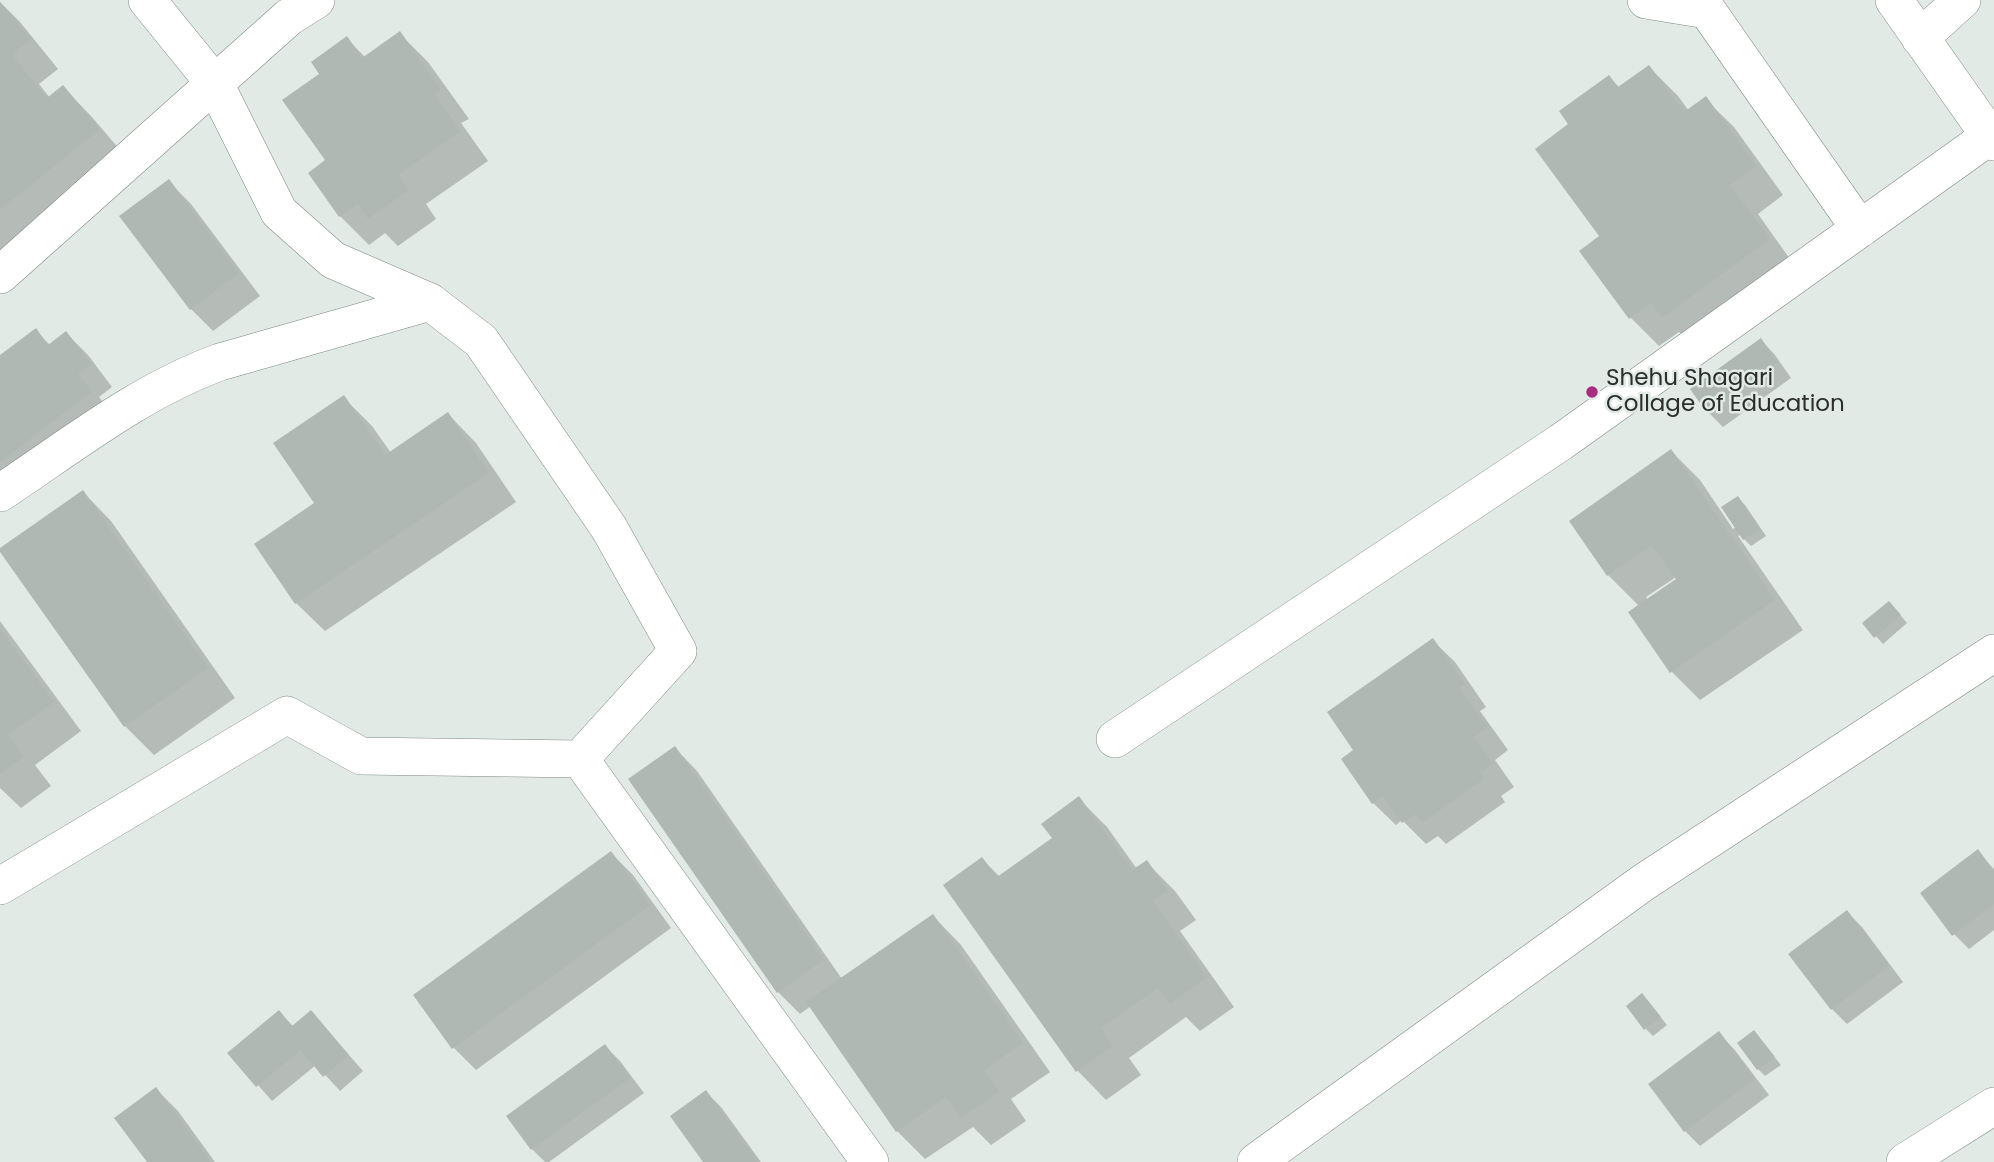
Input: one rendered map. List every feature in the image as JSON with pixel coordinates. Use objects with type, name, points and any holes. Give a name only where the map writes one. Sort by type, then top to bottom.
[{"type":"street","points":[[0,886],[287,715],[361,756],[580,759],[678,651],[609,528],[481,341],[430,302],[333,260],[279,212],[215,84],[147,0]]},
{"type":"street","points":[[0,275],[289,17],[316,0]]},
{"type":"street","points":[[1646,0],[1707,10],[1860,229]]},
{"type":"street","points":[[1115,739],[1561,442],[1860,229],[1992,139],[1894,0]]},
{"type":"street","points":[[1920,38],[1962,0]]},
{"type":"street","points":[[0,493],[150,393],[191,373],[220,362],[430,302]]},
{"type":"street","points":[[1256,1162],[1644,881],[1994,653]]},
{"type":"street","points":[[580,759],[870,1162]]},
{"type":"street","points":[[1905,1162],[1994,1106]]},
{"type":"building","points":[[0,2],[31,39],[12,55],[47,98],[63,85],[100,129],[0,210]]},
{"type":"building","points":[[400,31],[441,90],[434,94],[461,131],[398,175],[409,190],[368,219],[358,204],[339,217],[308,173],[325,160],[282,100],[319,74],[311,62],[347,36],[362,58]]},
{"type":"building","points":[[1649,65],[1684,112],[1706,96],[1756,166],[1730,185],[1770,239],[1662,318],[1651,302],[1629,319],[1579,251],[1599,236],[1535,149],[1568,124],[1559,111],[1609,75],[1618,87]]},
{"type":"building","points":[[169,179],[239,273],[190,310],[119,216]]},
{"type":"building","points":[[36,328],[48,345],[66,331],[91,364],[78,374],[92,392],[0,462],[0,355]]},
{"type":"building","points":[[1761,338],[1777,362],[1707,413],[1690,389]]},
{"type":"building","points":[[344,395],[385,455],[448,412],[489,473],[295,604],[254,544],[314,503],[273,443]]},
{"type":"building","points":[[1671,449],[1775,600],[1670,673],[1628,612],[1676,579],[1652,545],[1607,576],[1569,521]]},
{"type":"building","points":[[83,490],[208,668],[124,727],[0,552],[0,548]]},
{"type":"building","points":[[1738,496],[1760,529],[1743,540],[1721,507]]},
{"type":"building","points":[[1889,601],[1901,615],[1874,638],[1862,623]]},
{"type":"building","points":[[0,629],[54,702],[8,735],[24,757],[0,774]]},
{"type":"building","points":[[1433,638],[1465,684],[1459,688],[1488,727],[1474,737],[1493,764],[1480,773],[1484,779],[1422,823],[1416,814],[1402,823],[1383,796],[1372,804],[1341,759],[1353,750],[1327,712]]},
{"type":"building","points":[[675,746],[824,960],[777,993],[628,779]]},
{"type":"building","points":[[1079,796],[1132,870],[1147,860],[1168,891],[1153,901],[1207,977],[1170,1004],[1158,988],[1101,1028],[1113,1046],[1076,1072],[943,885],[982,857],[997,877],[1052,838],[1041,824]]},
{"type":"building","points":[[1978,849],[1994,871],[1994,904],[1952,936],[1920,893]]},
{"type":"building","points":[[611,851],[650,905],[452,1049],[413,995]]},
{"type":"building","points":[[1847,910],[1889,966],[1831,1010],[1788,954]]},
{"type":"building","points":[[933,914],[1023,1043],[984,1070],[999,1092],[961,1118],[946,1097],[896,1132],[806,1002]]},
{"type":"building","points":[[1642,993],[1661,1017],[1644,1030],[1626,1006]]},
{"type":"building","points":[[279,1010],[292,1026],[311,1010],[349,1055],[323,1077],[301,1050],[256,1087],[227,1053]]},
{"type":"building","points":[[1754,1030],[1775,1057],[1757,1070],[1737,1043]]},
{"type":"building","points":[[1719,1031],[1755,1079],[1684,1132],[1648,1084]]},
{"type":"building","points":[[605,1044],[630,1078],[531,1150],[506,1116]]},
{"type":"building","points":[[156,1087],[211,1162],[147,1162],[114,1118]]},
{"type":"building","points":[[706,1090],[758,1162],[703,1162],[670,1116]]},
{"type":"place","name":"Shehu Shagari Collage of Education","points":[[1592,392]]}]
